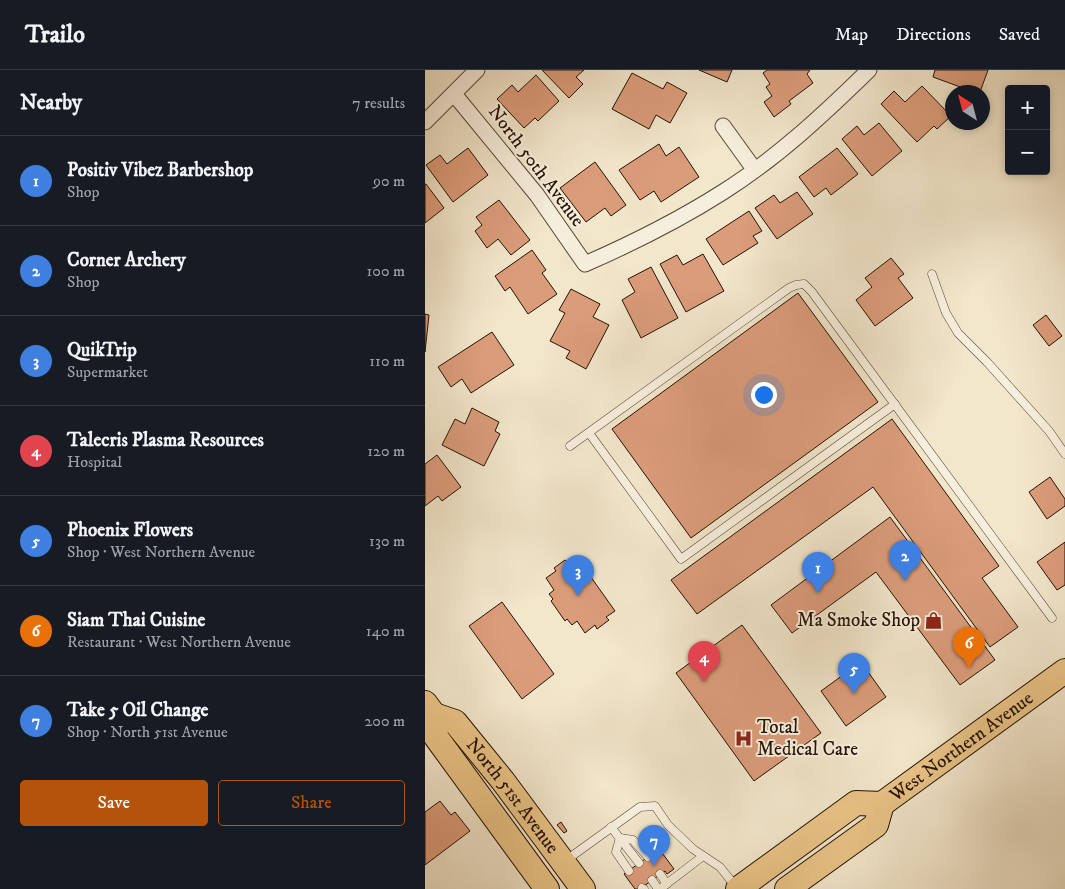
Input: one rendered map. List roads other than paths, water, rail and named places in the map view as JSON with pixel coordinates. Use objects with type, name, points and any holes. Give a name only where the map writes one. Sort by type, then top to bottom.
[{"type":"main road","name":"West Northern Avenue","points":[[787,889],[876,825],[882,804],[1065,671]]},
{"type":"main road","name":"North 51st Avenue","points":[[429,709],[455,722],[503,781],[583,889]]},
{"type":"main road","name":"North 51st Avenue","points":[[429,709],[436,737],[547,889]]},
{"type":"main road","name":"West Northern Avenue","points":[[738,889],[856,803],[882,804]]},
{"type":"street","points":[[425,122],[477,70]]},
{"type":"street","points":[[723,126],[755,169],[792,141],[869,70]]},
{"type":"street","name":"North 50th Avenue","points":[[454,94],[537,195],[585,264],[637,241],[678,219],[725,191],[755,169]]},
{"type":"lane","points":[[931,274],[946,313],[958,333],[1006,382],[1049,431],[1065,454]]},
{"type":"lane","points":[[569,446],[789,288],[804,284],[812,292],[1052,618]]},
{"type":"lane","points":[[589,433],[681,559],[895,404]]},
{"type":"lane","points":[[563,862],[640,807],[655,806],[668,825],[693,849],[720,866],[738,889]]},
{"type":"lane","points":[[611,828],[639,863]]},
{"type":"lane","points":[[620,838],[633,840],[648,857]]},
{"type":"lane","points":[[620,838],[616,852],[629,871]]},
{"type":"lane","points":[[652,880],[659,889],[703,856]]},
{"type":"lane","points":[[660,874],[667,884]]},
{"type":"place","name":"Corner Archery","points":[[905,581]]},
{"type":"place","name":"Positiv Vibez Barbershop","points":[[818,593]]},
{"type":"place","name":"QuikTrip","points":[[578,596]]},
{"type":"place","name":"Ma Smoke Shop","points":[[934,620]]},
{"type":"place","name":"Siam Thai Cuisine","points":[[969,668]]},
{"type":"place","name":"Talecris Plasma Resources","points":[[704,682]]},
{"type":"place","name":"Phoenix Flowers","points":[[854,694]]},
{"type":"place","name":"Total Medical Care","points":[[743,738]]},
{"type":"place","name":"Take 5 Oil Change","points":[[654,866]]}]
